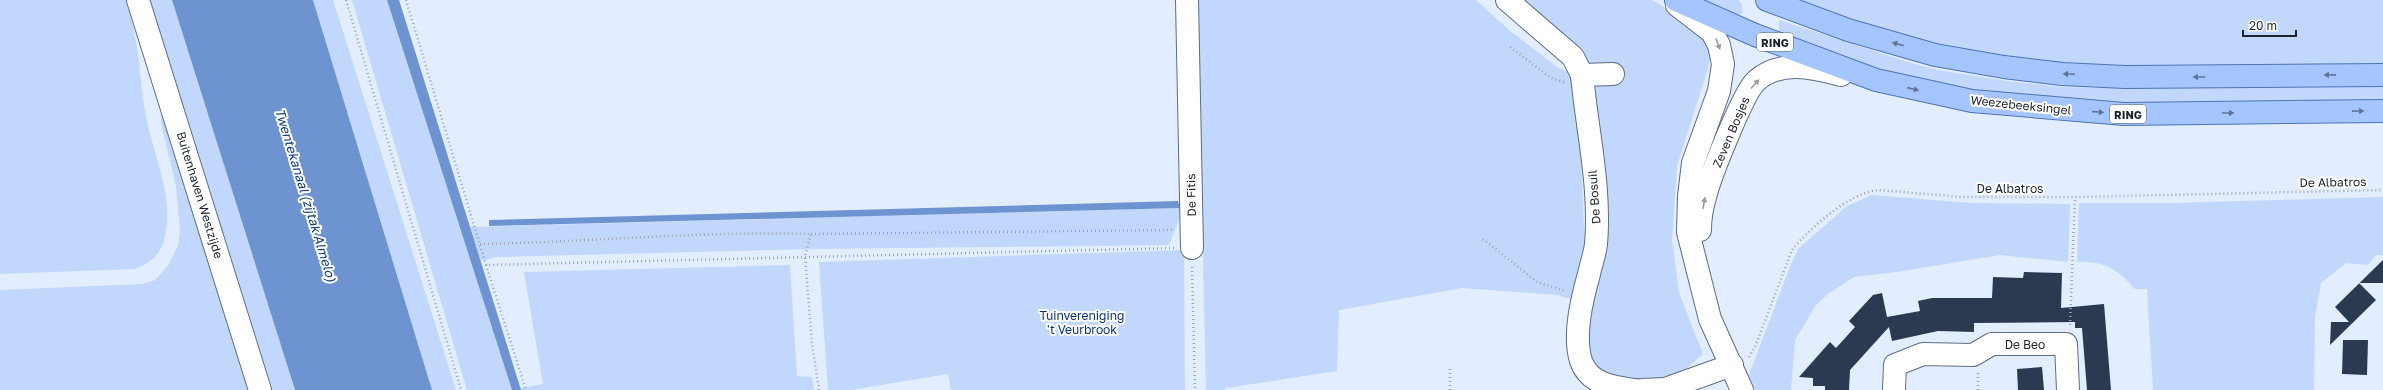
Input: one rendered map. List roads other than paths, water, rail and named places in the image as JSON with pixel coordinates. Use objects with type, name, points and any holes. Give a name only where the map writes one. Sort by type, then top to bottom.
[{"type":"main road","name":"Weezebeeksingel","points":[[1676,0],[1755,35],[1876,80],[1972,101],[2124,114],[2383,111]]},
{"type":"main road","points":[[1767,0],[1848,30],[1935,55],[2004,68],[2062,74],[2125,77],[2383,75]]},
{"type":"street","name":"Buitenhaven Westzijde","points":[[138,0],[260,390]]},
{"type":"street","name":"De Fitis","points":[[1187,0],[1192,239]]},
{"type":"street","name":"De Bosuil","points":[[1507,0],[1572,57],[1582,79],[1597,206],[1596,246],[1583,296],[1578,337],[1581,361],[1588,375],[1607,386],[1634,390]]},
{"type":"street","name":"Zeven Bosjes","points":[[1670,0],[1712,32],[1719,45],[1723,64],[1719,91],[1693,163],[1689,196],[1688,232],[1710,319],[1742,390]]},
{"type":"street","name":"Zeven Bosjes","points":[[1700,284],[1700,227],[1704,197],[1745,96],[1756,81],[1773,72],[1789,67],[1807,67],[1876,80]]},
{"type":"street","points":[[1582,79],[1613,74]]},
{"type":"street","name":"De Beo","points":[[1894,390],[1895,364],[1923,354],[1973,355],[1992,344],[2066,344],[2068,390]]},
{"type":"street","points":[[1642,390],[1665,389],[1732,365]]},
{"type":"water","name":"Twentekanaal (zijtak Almelo)","points":[[172,0],[313,0],[432,390],[295,390]]},
{"type":"water","points":[[387,0],[399,0],[521,390],[512,390]]},
{"type":"water","points":[[1178,201],[1180,208],[489,226],[489,220]]},
{"type":"park label","name":"Tuinvereniging 't Veurbrook","points":[[1082,322]]}]
